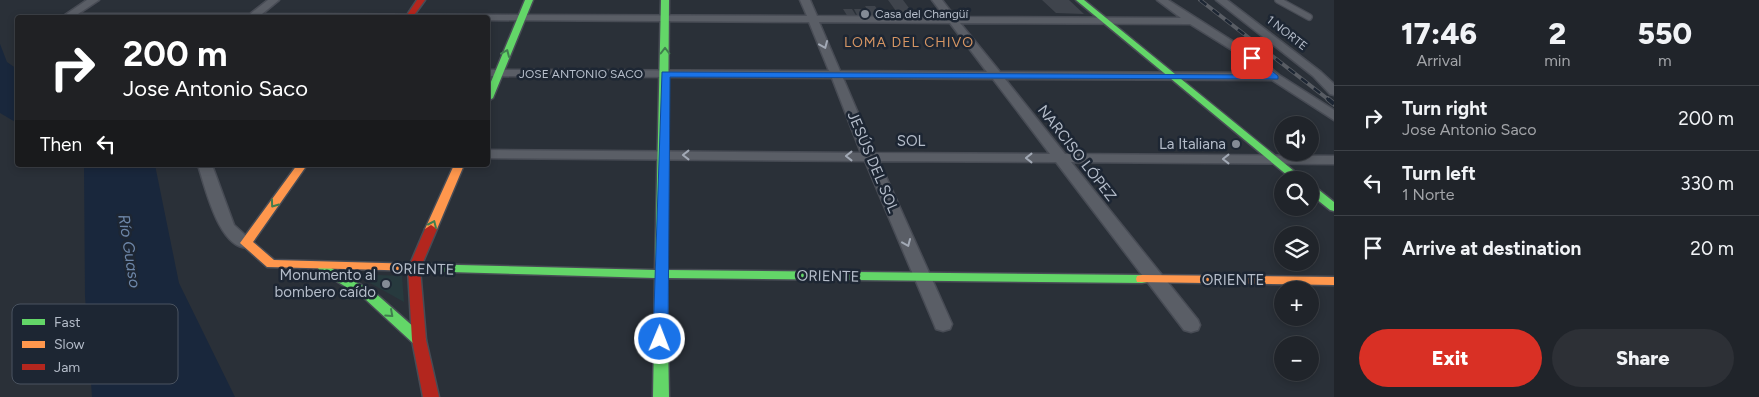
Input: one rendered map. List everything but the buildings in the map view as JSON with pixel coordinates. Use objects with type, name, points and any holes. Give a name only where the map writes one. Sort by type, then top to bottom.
[{"type":"main road","points":[[410,15],[421,0]]},
{"type":"main road","points":[[490,88],[493,73],[529,0]]},
{"type":"main road","points":[[661,397],[665,0]]},
{"type":"main road","points":[[1080,0],[1274,159]]},
{"type":"main road","points":[[1276,161],[1289,171]]},
{"type":"main road","points":[[246,242],[301,167]]},
{"type":"main road","points":[[431,397],[419,340],[414,269],[458,167]]},
{"type":"main road","points":[[1319,196],[1334,208]]},
{"type":"main road","name":"ORIENTE","points":[[246,242],[272,264],[322,266],[922,278],[1334,281]]},
{"type":"main road","name":"ORIENTE","points":[[322,266],[368,294],[419,340]]},
{"type":"street","points":[[71,15],[94,0]]},
{"type":"street","points":[[255,15],[274,0]]},
{"type":"street","name":"JESÚS DEL SOL","points":[[805,0],[870,157],[943,324]]},
{"type":"street","name":"NARCISO LÓPEZ","points":[[937,0],[1191,325]]},
{"type":"street","points":[[1162,0],[1252,58],[1275,77],[1334,116]]},
{"type":"street","name":"1 NORTE","points":[[1221,0],[1317,74],[1334,91]]},
{"type":"street","points":[[490,18],[1192,21]]},
{"type":"street","name":"JOSE ANTONIO SACO","points":[[493,73],[1275,77]]},
{"type":"street","name":"SOL","points":[[490,154],[1274,160]]},
{"type":"street","name":"SOL","points":[[1319,160],[1334,160]]},
{"type":"street","name":"ORIENTE","points":[[206,167],[227,227],[246,242]]},
{"type":"lane","points":[[1278,0],[1309,17]]},
{"type":"green space","points":[[354,274],[402,276],[404,302]]},
{"type":"water","points":[[0,44],[7,62],[15,68],[15,122],[0,113]]},
{"type":"water","name":"Río Guaso","points":[[84,167],[155,167],[179,283],[235,397],[92,397],[91,384],[178,384],[178,304],[86,304]]},
{"type":"railway","points":[[1200,0],[1329,100]]},
{"type":"railway","points":[[1328,99],[1334,104]]},
{"type":"traffic: fast","points":[[490,93],[529,0]]},
{"type":"traffic: fast","points":[[419,268],[661,274],[665,0]]},
{"type":"traffic: fast","points":[[1080,0],[1289,171]]},
{"type":"traffic: fast","points":[[1319,196],[1334,208]]},
{"type":"traffic: fast","points":[[324,268],[369,295],[419,340]]},
{"type":"traffic: fast","points":[[661,397],[661,274],[1142,279]]},
{"type":"traffic: slow","points":[[301,167],[246,243],[271,264],[419,268]]},
{"type":"traffic: slow","points":[[431,229],[458,167]]},
{"type":"traffic: slow","points":[[1142,279],[1334,281]]},
{"type":"traffic: jam","points":[[410,15],[421,0]]},
{"type":"traffic: jam","points":[[431,229],[414,269],[419,340],[431,397]]},
{"type":"place","name":"Casa del Changüí","points":[[865,14]]},
{"type":"place","name":"La Italiana","points":[[1236,144]]},
{"type":"place","name":"Monumento al bombero caído","points":[[386,284]]},
{"type":"district","name":"LOMA DEL CHIVO","points":[[909,42]]},
{"type":"route","points":[[660,339],[665,74],[1275,77],[1252,58]]}]
